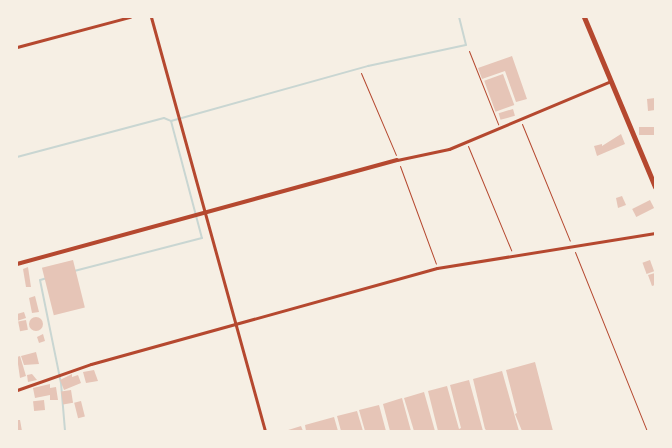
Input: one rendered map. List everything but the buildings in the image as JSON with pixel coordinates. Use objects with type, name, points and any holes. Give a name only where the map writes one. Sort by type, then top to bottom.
[{"type":"main road","points":[[584,17],[655,187]]},
{"type":"street","points":[[17,47],[130,17]]},
{"type":"street","points":[[151,17],[265,431]]},
{"type":"street","points":[[17,264],[397,160],[449,149],[611,81]]},
{"type":"street","points":[[17,390],[91,364],[236,326],[437,268],[655,232]]},
{"type":"path","points":[[469,51],[500,128]]},
{"type":"path","points":[[361,73],[397,160],[437,268]]},
{"type":"path","points":[[520,120],[647,431]]},
{"type":"path","points":[[466,141],[513,255]]},
{"type":"waterway","points":[[171,121],[368,66],[466,45],[459,17]]},
{"type":"waterway","points":[[17,157],[164,118],[171,121],[202,238],[74,271]]},
{"type":"waterway","points":[[47,278],[40,280],[61,383],[65,431]]}]
